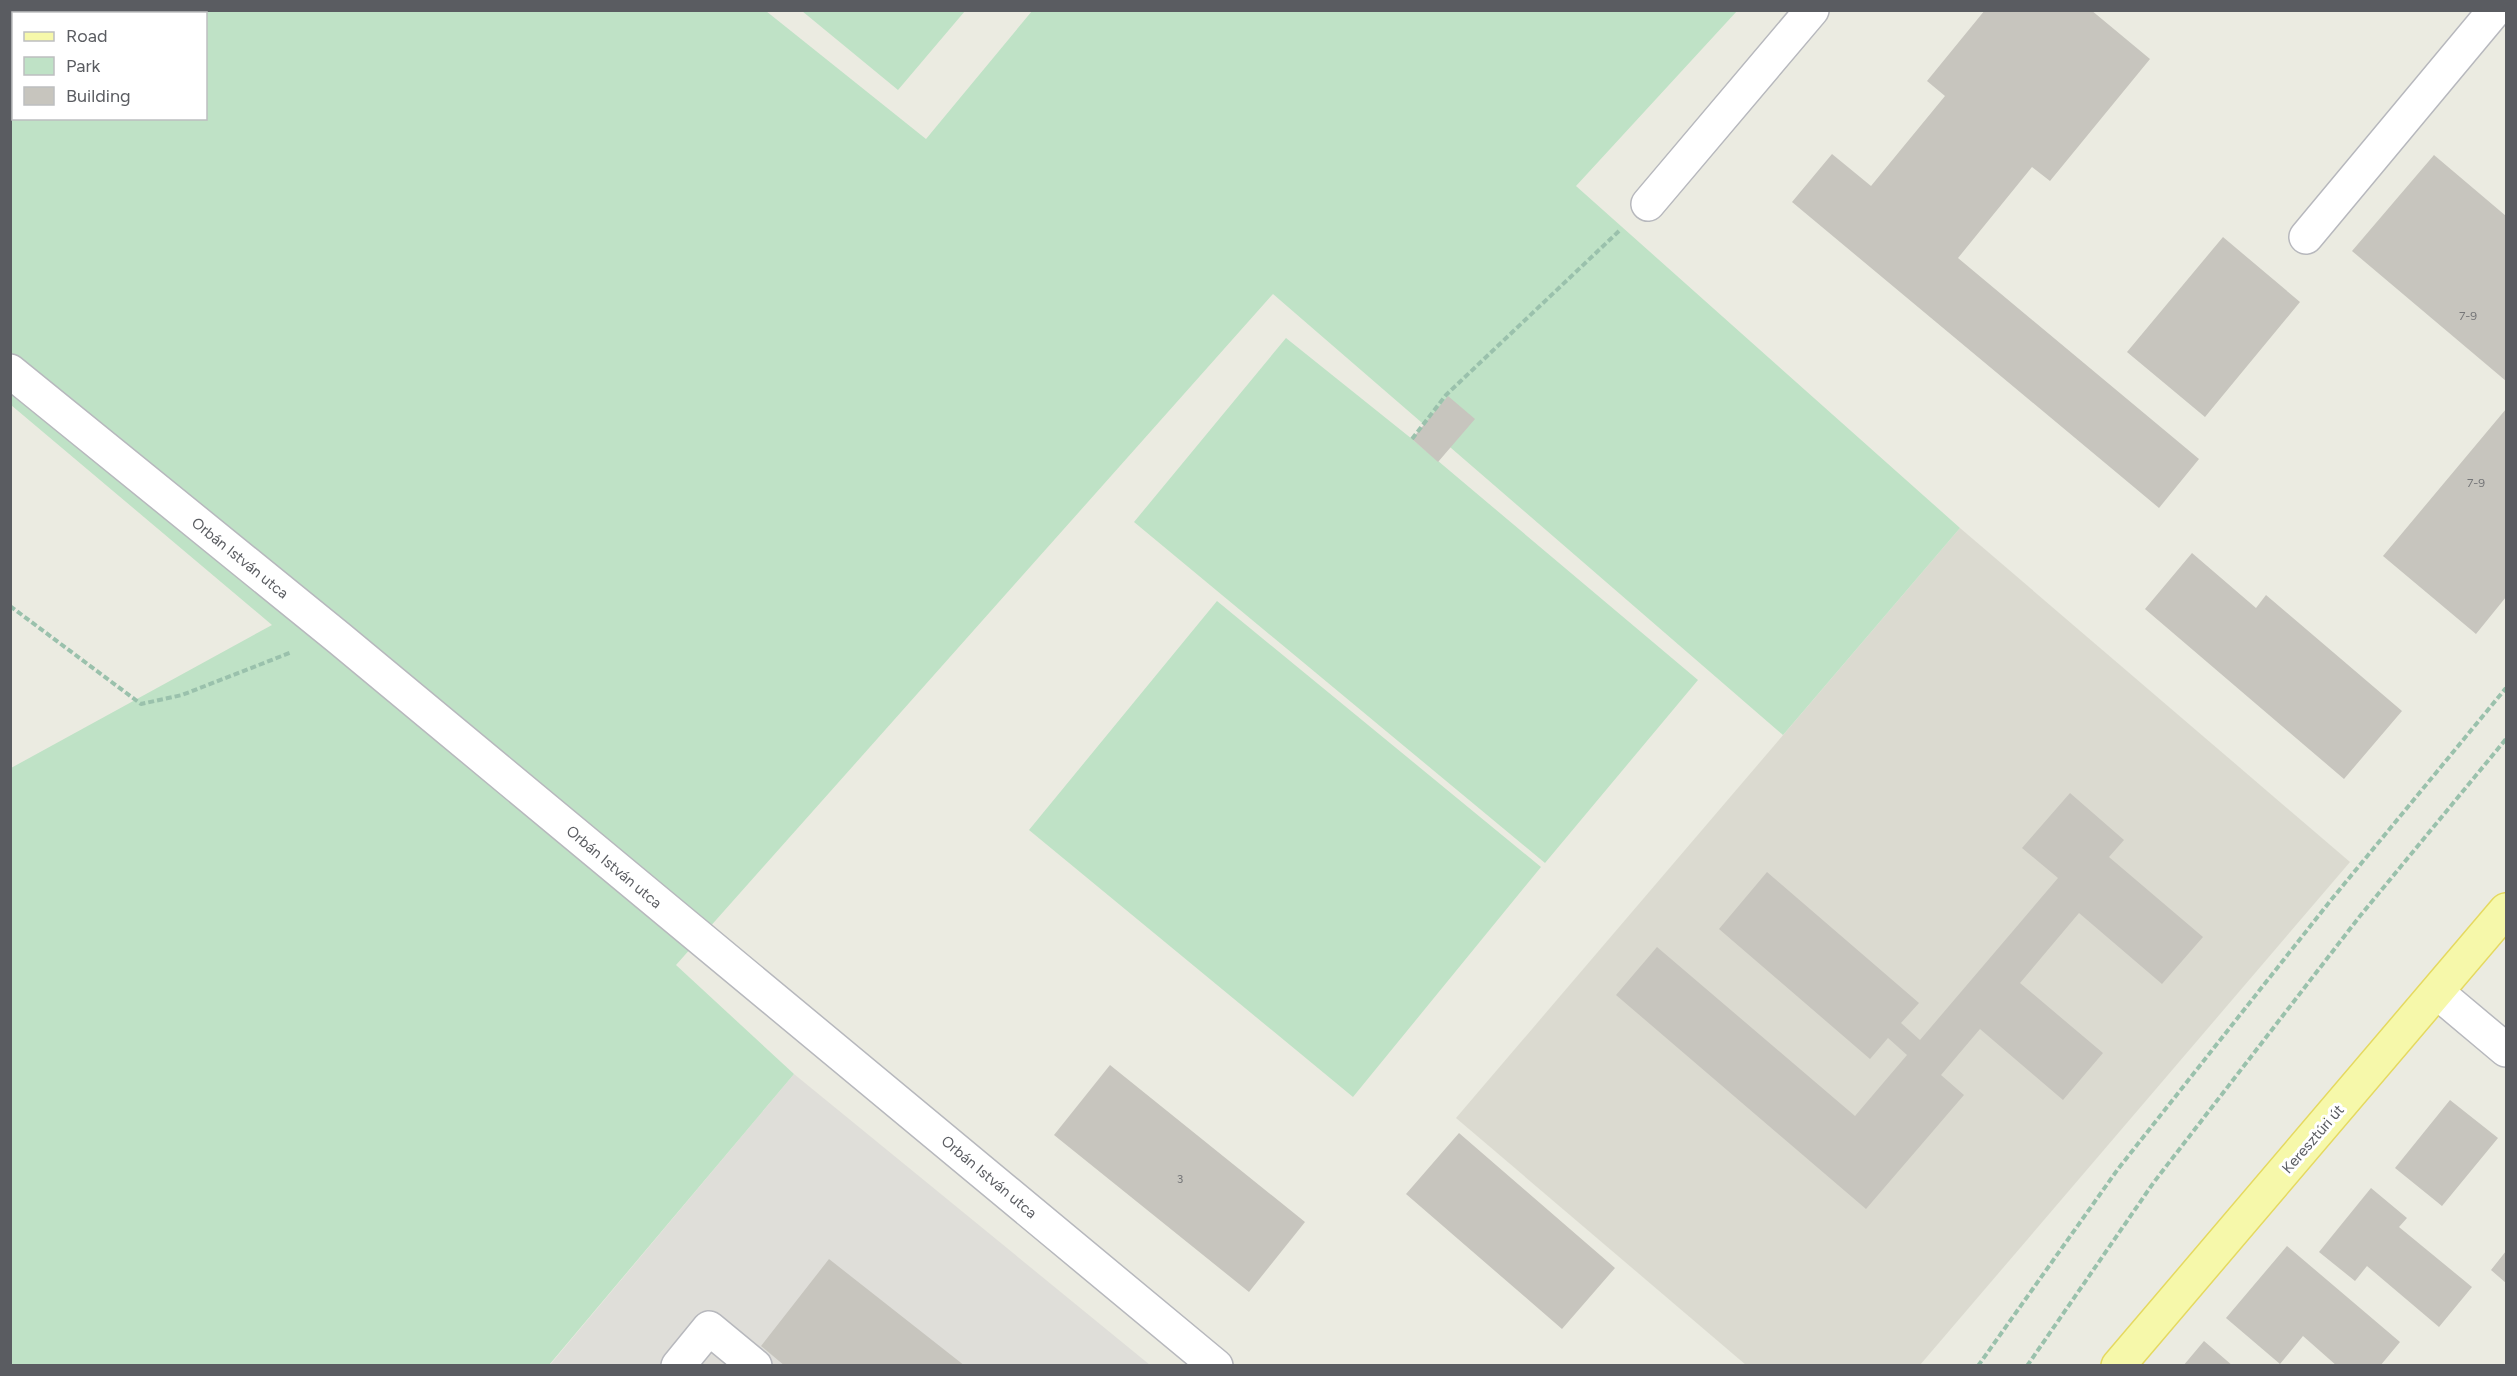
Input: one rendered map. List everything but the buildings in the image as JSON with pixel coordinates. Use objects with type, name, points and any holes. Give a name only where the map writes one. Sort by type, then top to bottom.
[{"type":"main road","name":"Keresztúri út","points":[[2118,1365],[2438,993],[2506,910]]},
{"type":"street","points":[[1648,204],[1812,10]]},
{"type":"street","points":[[2306,237],[2494,10]]},
{"type":"street","name":"Orbán István utca","points":[[10,371],[339,638],[1216,1365]]},
{"type":"street","points":[[2438,993],[2506,1050]]},
{"type":"street","points":[[678,1365],[710,1328],[755,1365]]},
{"type":"path","points":[[1412,439],[1446,395],[1648,204]]},
{"type":"path","points":[[10,606],[141,704],[183,696],[301,648],[339,638]]},
{"type":"path","points":[[1978,1365],[2118,1169],[2331,900],[2506,688]]},
{"type":"path","points":[[2027,1365],[2154,1182],[2361,916],[2506,739]]},
{"type":"shaded area","points":[[1960,528],[2350,862],[1920,1365],[1746,1365],[1456,1118]]},
{"type":"shaded area","points":[[794,1074],[1150,1365],[549,1366]]},
{"type":"green space","points":[[11,11],[766,11],[926,139],[1032,11],[1737,11],[1576,186],[1960,528],[1783,735],[1273,294],[676,965],[794,1074],[549,1365],[11,1365],[11,768],[272,625],[11,405]]},
{"type":"green space","points":[[802,11],[965,11],[898,90]]},
{"type":"green space","points":[[1286,338],[1412,439],[1698,680],[1545,863],[1134,522]]},
{"type":"green space","points":[[1217,601],[1541,867],[1353,1097],[1029,830]]}]
